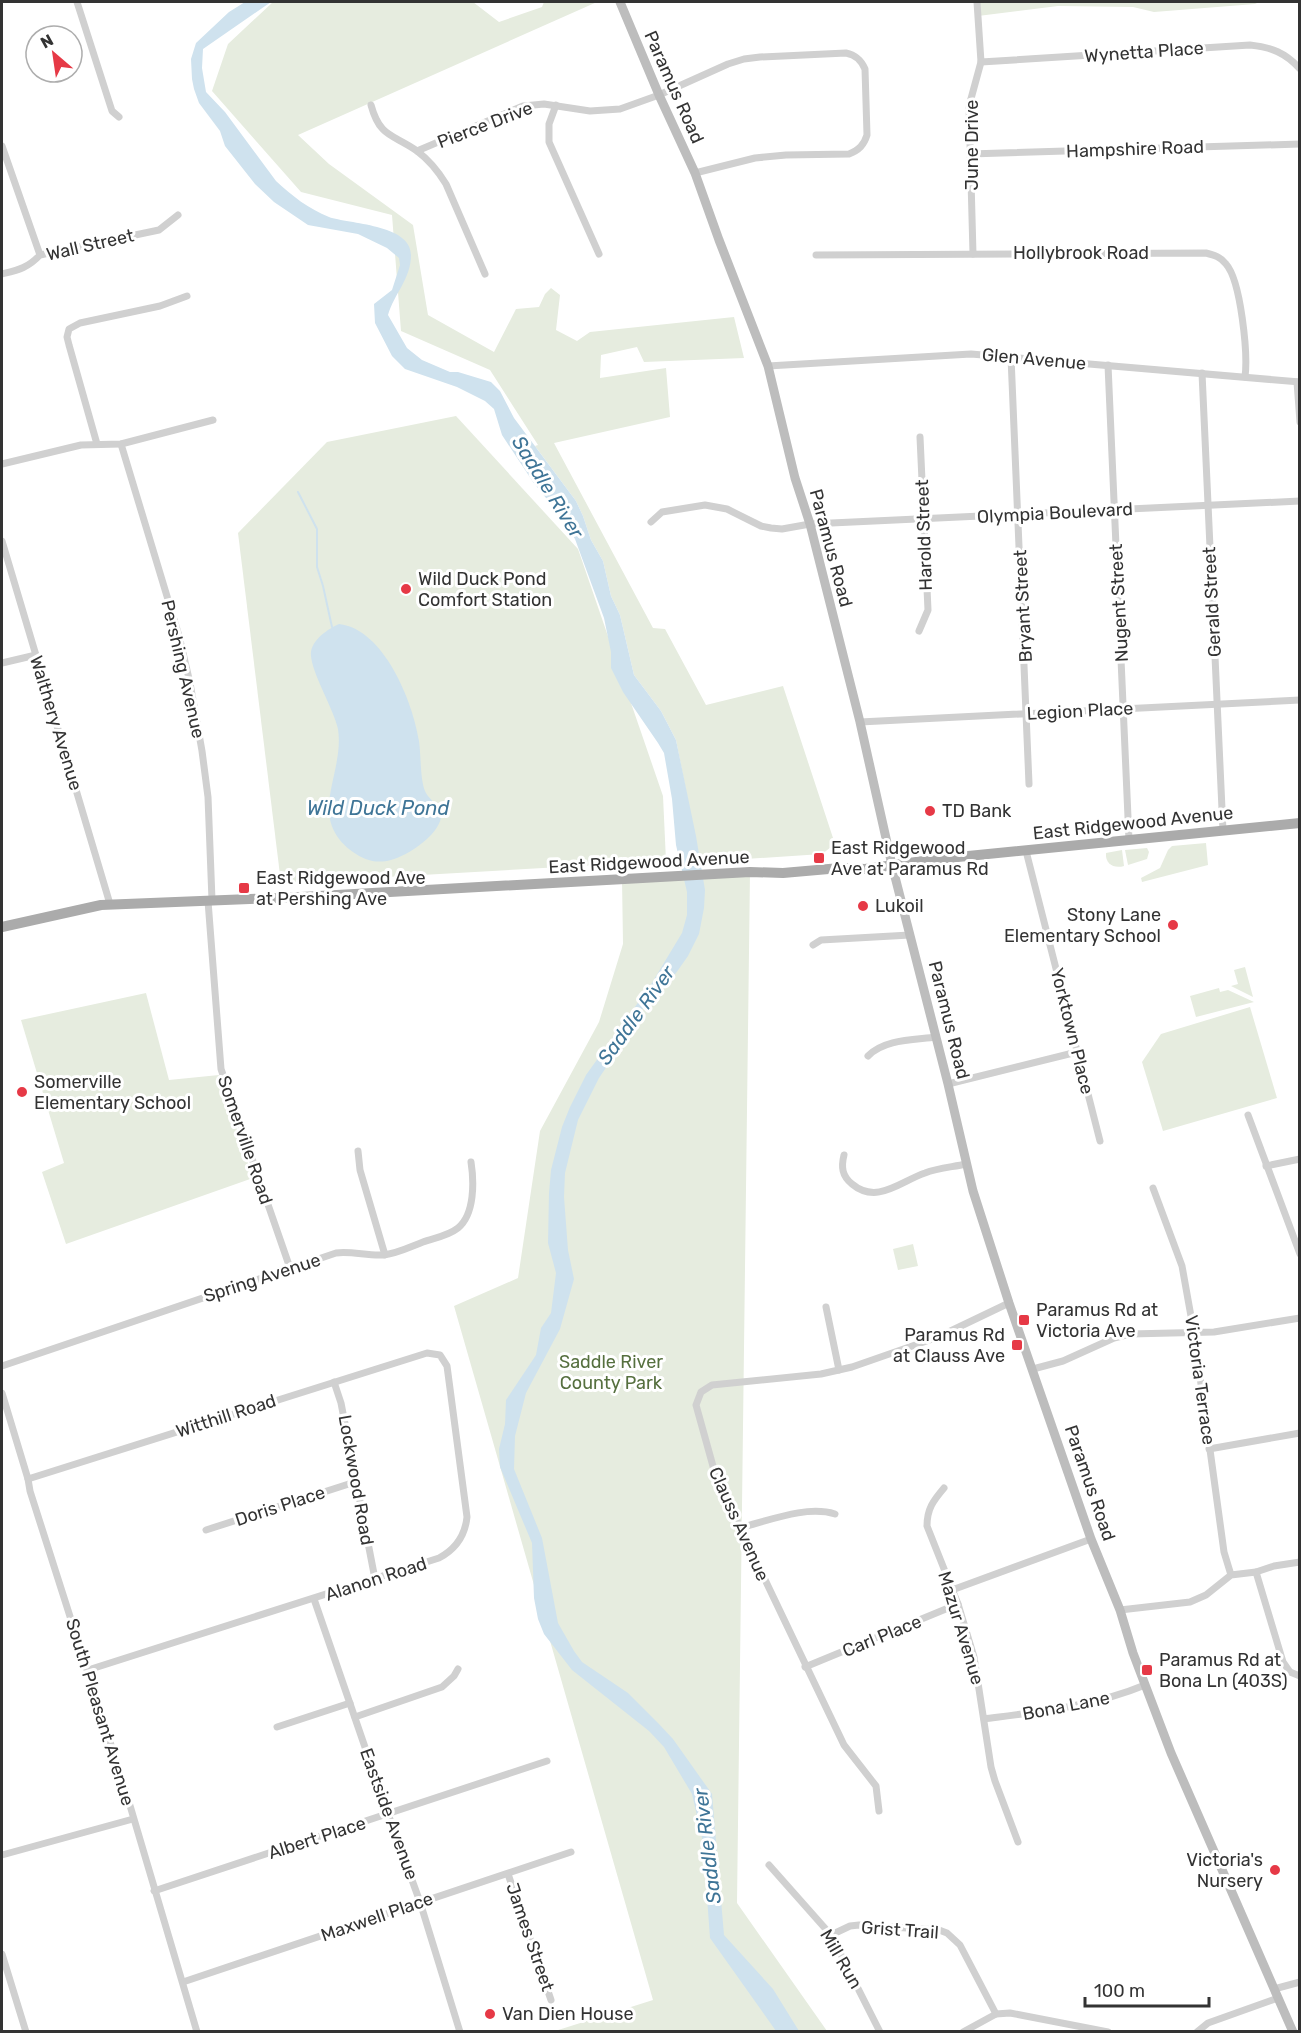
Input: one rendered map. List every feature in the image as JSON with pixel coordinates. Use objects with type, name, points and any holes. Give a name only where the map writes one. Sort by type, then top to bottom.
[{"type":"main road","name":"Paramus Road","points":[[620,2],[695,173],[768,366],[795,478],[810,524],[860,722],[892,865],[966,1164],[1009,1303],[1091,1539],[1120,1610],[1171,1753],[1293,2031]]},
{"type":"main road","name":"East Ridgewood Avenue","points":[[2,927],[110,904],[210,901],[718,874],[783,873],[840,868],[865,869],[938,859],[1299,823]]},
{"type":"street","points":[[77,2],[112,111],[119,117]]},
{"type":"street","name":"June Drive","points":[[973,254],[969,106],[981,62],[977,2]]},
{"type":"street","name":"Wynetta Place","points":[[981,62],[1250,45],[1273,49],[1283,54],[1299,69]]},
{"type":"street","name":"Pierce Drive","points":[[417,151],[523,106],[544,104],[590,111],[626,107],[744,59],[846,53],[858,58],[862,63],[865,69],[867,135],[865,142],[856,152],[755,158],[695,173]]},
{"type":"street","points":[[371,105],[379,127],[428,160],[446,184],[485,274]]},
{"type":"street","points":[[556,105],[549,124],[549,142],[599,254]]},
{"type":"street","name":"Hampshire Road","points":[[970,154],[1299,144]]},
{"type":"street","points":[[2,146],[40,255]]},
{"type":"street","name":"Wall Street","points":[[2,274],[24,269],[40,255],[159,230],[178,215]]},
{"type":"street","name":"Hollybrook Road","points":[[816,255],[1206,253],[1215,255],[1226,264],[1233,278],[1247,350],[1245,377]]},
{"type":"street","points":[[97,444],[67,337],[69,329],[80,323],[160,306],[187,296]]},
{"type":"street","name":"Glen Avenue","points":[[768,366],[971,354],[1298,382]]},
{"type":"street","name":"Bryant Street","points":[[1011,357],[1029,784]]},
{"type":"street","name":"Nugent Street","points":[[1108,365],[1129,840]]},
{"type":"street","name":"Gerald Street","points":[[1202,373],[1223,831]]},
{"type":"street","points":[[1298,382],[1299,422]]},
{"type":"street","points":[[2,464],[81,445],[121,444],[213,420]]},
{"type":"street","name":"Harold Street","points":[[919,631],[928,610],[920,437]]},
{"type":"street","name":"Pershing Avenue","points":[[121,444],[175,625],[199,728],[208,797],[210,901]]},
{"type":"street","name":"Olympia Boulevard","points":[[651,522],[662,512],[705,505],[727,509],[761,526],[783,529],[810,524],[1299,501]]},
{"type":"street","name":"Walthery Avenue","points":[[2,541],[110,904]]},
{"type":"street","points":[[2,663],[36,656]]},
{"type":"street","name":"Legion Place","points":[[860,722],[1299,700]]},
{"type":"street","name":"Yorktown Place","points":[[1026,851],[1100,1141]]},
{"type":"street","name":"Somerville Road","points":[[210,901],[220,1069],[290,1269]]},
{"type":"street","points":[[813,945],[821,940],[910,934]]},
{"type":"street","points":[[868,1056],[876,1048],[884,1045],[936,1036]]},
{"type":"street","points":[[948,1084],[1077,1052]]},
{"type":"street","points":[[1248,1115],[1299,1254]]},
{"type":"street","points":[[358,1151],[360,1170],[385,1255]]},
{"type":"street","points":[[844,1155],[843,1173],[848,1180],[862,1190],[871,1192],[896,1188],[926,1172],[966,1164]]},
{"type":"street","points":[[1266,1166],[1299,1159]]},
{"type":"street","name":"Spring Avenue","points":[[2,1366],[336,1253],[385,1255],[452,1232],[465,1220],[469,1209],[473,1176],[471,1162]]},
{"type":"street","name":"Victoria Terrace","points":[[1153,1188],[1182,1266],[1194,1332],[1224,1552],[1231,1575]]},
{"type":"street","name":"Clauss Avenue","points":[[879,1811],[876,1786],[844,1745],[716,1478],[696,1411],[697,1399],[701,1392],[712,1385],[821,1374],[839,1370],[938,1337],[1009,1303]]},
{"type":"street","points":[[826,1307],[839,1370]]},
{"type":"street","points":[[1033,1369],[1063,1361],[1114,1338],[1147,1333],[1234,1329],[1299,1318]]},
{"type":"street","name":"Witthill Road","points":[[28,1479],[423,1354]]},
{"type":"street","name":"Alanon Road","points":[[88,1670],[375,1580],[439,1558],[457,1545],[466,1527],[467,1510],[447,1366],[440,1355],[423,1354]]},
{"type":"street","name":"Lockwood Road","points":[[334,1382],[342,1402],[355,1482],[375,1580]]},
{"type":"street","name":"South Pleasant Avenue","points":[[2,1393],[30,1491],[88,1670],[197,2031]]},
{"type":"street","points":[[1209,1449],[1299,1433]]},
{"type":"street","name":"Doris Place","points":[[206,1530],[355,1482]]},
{"type":"street","name":"Mazur Avenue","points":[[944,1488],[931,1503],[927,1512],[927,1526],[958,1604],[974,1657],[995,1781],[1018,1842]]},
{"type":"street","points":[[739,1528],[810,1510],[835,1514]]},
{"type":"street","points":[[952,1590],[1091,1539]]},
{"type":"street","points":[[1120,1610],[1190,1602],[1198,1599],[1231,1575],[1299,1562]]},
{"type":"street","points":[[1256,1572],[1283,1662],[1290,1672],[1299,1676]]},
{"type":"street","name":"Eastside Avenue","points":[[314,1599],[420,1902],[460,2031]]},
{"type":"street","name":"Carl Place","points":[[805,1667],[958,1604]]},
{"type":"street","points":[[355,1717],[442,1687],[458,1669]]},
{"type":"street","name":"Bona Lane","points":[[984,1719],[1081,1704],[1122,1695],[1145,1685]]},
{"type":"street","points":[[277,1727],[350,1703]]},
{"type":"street","name":"Albert Place","points":[[154,1891],[547,1761]]},
{"type":"street","points":[[2,1856],[134,1819]]},
{"type":"street","name":"Maxwell Place","points":[[183,1982],[571,1852]]},
{"type":"street","name":"Mill Run","points":[[769,1865],[831,1935],[880,2031]]},
{"type":"street","name":"James Street","points":[[508,1874],[551,2000]]},
{"type":"street","name":"Grist Trail","points":[[831,1935],[859,1925],[939,1930],[947,1933],[960,1945],[996,2014]]},
{"type":"street","points":[[2,1954],[26,2031]]},
{"type":"street","points":[[1197,2031],[1208,2023],[1299,1982]]},
{"type":"street","points":[[963,2031],[996,2014],[1010,2013],[1108,2031]]},
{"type":"green space","points":[[273,2],[473,2],[499,22],[542,7],[544,2],[597,2],[298,135],[329,164],[413,225],[428,315],[494,352],[516,309],[539,307],[545,294],[551,288],[560,295],[556,330],[577,341],[590,332],[734,317],[744,358],[644,362],[637,347],[601,355],[600,378],[666,368],[670,417],[554,443],[653,628],[665,629],[706,705],[783,686],[835,844],[822,854],[700,862],[676,740],[661,711],[634,675],[620,615],[611,596],[603,561],[591,540],[576,501],[535,446],[538,445],[490,370],[401,331],[392,215],[301,192],[212,91],[228,44]]},
{"type":"green space","points":[[977,2],[1259,2],[1154,12],[1133,7],[1058,6],[978,16]]},
{"type":"green space","points":[[456,416],[578,549],[663,796],[666,861],[281,883],[238,533],[327,442]]},
{"type":"green space","points":[[1206,843],[1208,865],[1142,882],[1141,878],[1160,868],[1172,846]]},
{"type":"green space","points":[[1147,848],[1149,852],[1147,859],[1128,865],[1125,850]]},
{"type":"green space","points":[[1122,850],[1124,866],[1111,865],[1106,853]]},
{"type":"green space","name":"Saddle River County Park","points":[[750,872],[737,1903],[827,2031],[555,2031],[653,2000],[454,1306],[518,1278],[540,1131],[599,1022],[623,944],[622,879]]},
{"type":"green space","points":[[1245,967],[1253,997],[1231,986],[1238,984],[1234,970]]},
{"type":"green space","points":[[1219,988],[1220,992],[1228,990],[1254,1002],[1196,1017],[1190,996]]},
{"type":"green space","points":[[146,993],[169,1080],[219,1075],[253,1178],[66,1244],[42,1172],[64,1163],[21,1020]]},
{"type":"green space","points":[[1250,1007],[1277,1098],[1163,1131],[1142,1062],[1161,1034]]},
{"type":"green space","points":[[913,1244],[918,1266],[898,1270],[893,1249]]},
{"type":"water","name":"Saddle River","points":[[245,2],[271,2],[203,49],[202,68],[206,92],[225,112],[276,181],[295,197],[329,217],[390,231],[401,237],[408,245],[411,255],[408,272],[388,315],[407,348],[422,360],[450,372],[458,372],[491,382],[500,391],[514,418],[576,501],[591,540],[603,561],[611,596],[620,615],[634,675],[661,711],[676,740],[705,890],[699,934],[676,973],[643,1008],[599,1078],[578,1120],[565,1173],[564,1197],[568,1250],[574,1279],[560,1329],[526,1393],[515,1436],[514,1469],[542,1538],[558,1623],[582,1662],[628,1693],[658,1723],[673,1739],[712,1794],[724,1935],[773,1989],[799,2031],[776,2031],[710,1938],[703,1842],[692,1794],[664,1747],[649,1731],[572,1670],[544,1634],[534,1598],[532,1543],[500,1467],[499,1449],[505,1424],[506,1400],[536,1355],[541,1328],[551,1313],[556,1273],[548,1243],[549,1193],[551,1170],[562,1127],[586,1075],[650,986],[682,933],[687,915],[687,892],[676,845],[672,799],[664,753],[623,692],[611,668],[611,652],[604,618],[575,539],[502,435],[494,409],[485,401],[457,387],[405,369],[392,356],[375,323],[374,304],[392,290],[400,265],[399,258],[387,248],[358,234],[308,225],[274,202],[255,184],[225,146],[220,131],[199,103],[192,79],[191,59],[196,43],[229,12]]},
{"type":"water","name":"Wild Duck Pond","points":[[339,624],[355,629],[370,639],[394,670],[416,725],[425,791],[441,813],[439,824],[429,837],[405,854],[391,860],[375,861],[357,855],[339,839],[331,824],[330,795],[337,763],[338,729],[314,668],[311,652],[318,639]]},
{"type":"waterway","points":[[298,492],[317,529],[317,567],[332,627]]},
{"type":"place","name":"Wild Duck Pond Comfort Station","points":[[406,589]]},
{"type":"place","name":"TD Bank","points":[[930,811]]},
{"type":"place","name":"East Ridgewood Ave at Paramus Rd","points":[[819,858]]},
{"type":"place","name":"East Ridgewood Ave at Pershing Ave","points":[[244,888]]},
{"type":"place","name":"Lukoil","points":[[863,906]]},
{"type":"place","name":"Stony Lane Elementary School","points":[[1173,925]]},
{"type":"place","name":"Somerville Elementary School","points":[[22,1092]]},
{"type":"place","name":"Paramus Rd at Victoria Ave","points":[[1024,1320]]},
{"type":"place","name":"Paramus Rd at Clauss Ave","points":[[1017,1345]]},
{"type":"place","name":"Paramus Rd at Bona Ln (403S)","points":[[1147,1670]]},
{"type":"place","name":"Victoria's Nursery","points":[[1275,1870]]},
{"type":"place","name":"Van Dien House","points":[[490,2014]]}]
